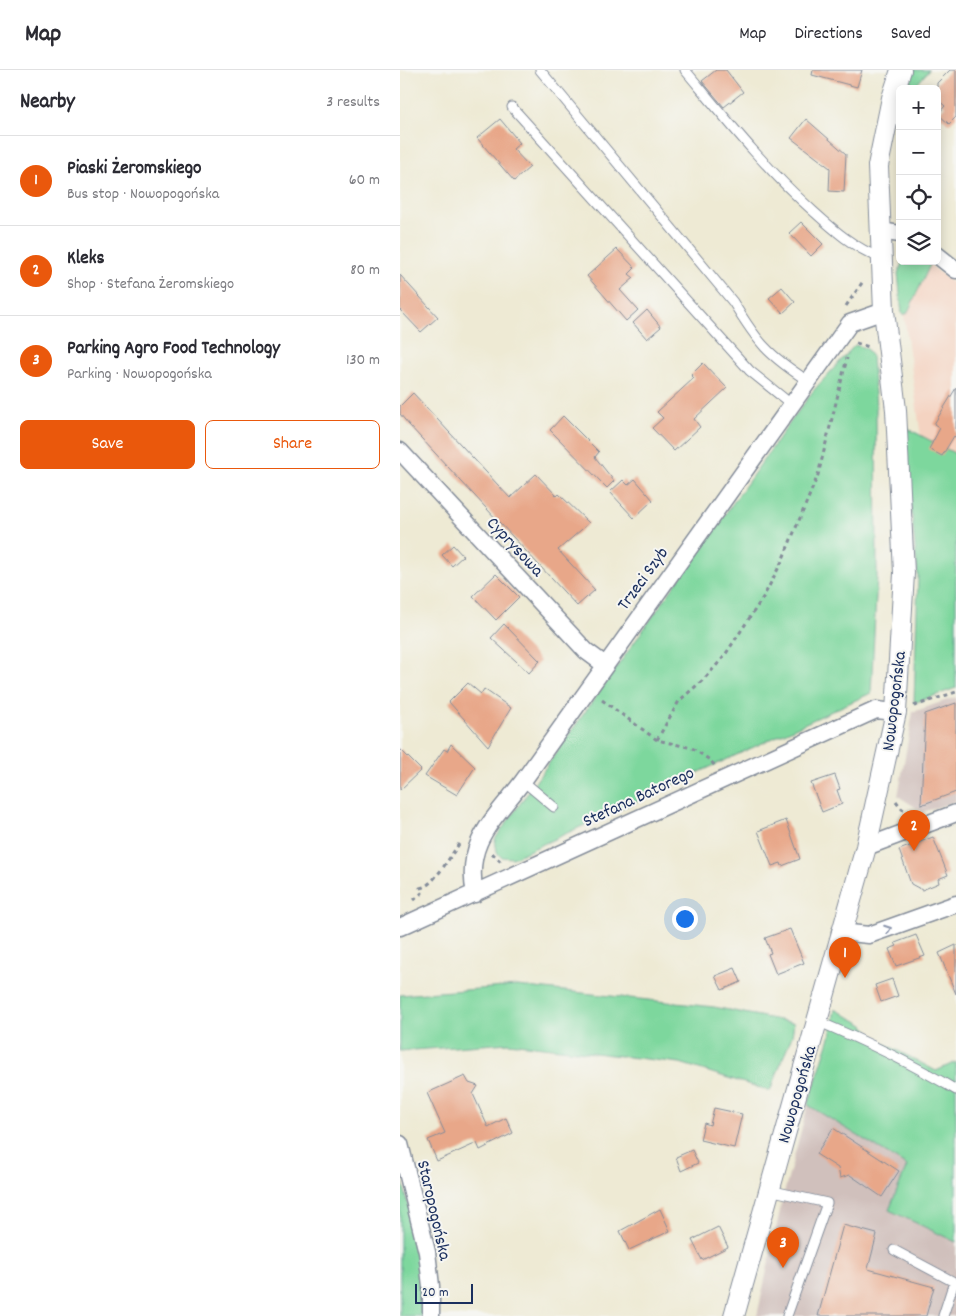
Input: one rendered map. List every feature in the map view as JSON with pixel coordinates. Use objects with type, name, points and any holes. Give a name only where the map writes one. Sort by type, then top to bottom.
[{"type":"street","name":"Nowopogońska","points":[[734,1316],[795,1101],[840,932],[866,847],[896,712],[904,573],[896,410],[884,311],[878,166],[892,98],[901,70]]},
{"type":"street","points":[[880,231],[896,233]]},
{"type":"street","name":"Trzeci Szyb","points":[[475,894],[471,875],[477,842],[850,323],[884,311]]},
{"type":"street","name":"Cyprysowa","points":[[400,451],[586,650],[605,665]]},
{"type":"street","name":"Stefana Batorego","points":[[400,927],[876,710],[896,712]]},
{"type":"street","points":[[866,847],[956,813]]},
{"type":"street","points":[[840,932],[869,936],[956,904]]},
{"type":"street","name":"Staropogońska","points":[[400,1144],[427,1252],[431,1286],[431,1316]]},
{"type":"lane","points":[[540,70],[733,302],[755,338],[776,360],[808,381]]},
{"type":"lane","points":[[685,70],[751,150],[780,181],[835,230],[862,251],[881,258]]},
{"type":"lane","points":[[512,107],[750,371],[791,404]]},
{"type":"lane","points":[[522,781],[554,807]]},
{"type":"lane","points":[[817,1021],[861,1039],[925,1071],[956,1090]]},
{"type":"lane","points":[[769,1190],[827,1203],[787,1316]]},
{"type":"lane","points":[[894,1250],[954,1282],[943,1316]]},
{"type":"path","points":[[657,740],[679,701],[704,679],[723,658],[764,596],[782,561],[818,475],[848,359],[844,350]]},
{"type":"path","points":[[896,712],[956,692]]},
{"type":"path","points":[[601,699],[657,740],[692,748],[710,760],[717,770]]},
{"type":"path","points":[[490,846],[491,852],[503,864],[509,864]]},
{"type":"shaded area","points":[[930,265],[956,286],[956,454],[921,437],[904,315]]},
{"type":"shaded area","points":[[956,697],[956,801],[923,812],[898,796],[913,712]]},
{"type":"shaded area","points":[[808,1105],[907,1166],[889,1210],[956,1242],[956,1316],[757,1316],[783,1197]]},
{"type":"green space","points":[[914,70],[929,70],[916,85],[910,85]]},
{"type":"green space","points":[[901,265],[930,265],[907,314],[902,314],[898,273]]},
{"type":"green space","points":[[855,345],[866,348],[872,357],[876,406],[877,576],[871,693],[513,858],[501,857],[497,852],[495,839],[813,391]]},
{"type":"green space","points":[[903,426],[956,454],[956,688],[914,703],[918,577]]},
{"type":"green space","points":[[517,986],[714,1007],[794,1023],[792,1036],[770,1091],[680,1063],[509,1043],[400,1051],[400,995]]},
{"type":"green space","points":[[835,1009],[864,1025],[876,1039],[936,1071],[956,1062],[956,1242],[889,1210],[907,1166],[808,1105],[830,1037]]},
{"type":"green space","points":[[400,1172],[414,1225],[425,1279],[423,1316],[400,1316]]},
{"type":"building","points":[[716,70],[726,70],[743,92],[724,107],[702,81]]},
{"type":"building","points":[[813,70],[862,70],[857,87],[812,75]]},
{"type":"building","points":[[950,70],[956,70],[956,117],[949,124],[941,117],[941,111],[945,106],[941,102],[941,85],[937,85]]},
{"type":"building","points":[[500,119],[520,143],[513,149],[530,167],[514,181],[477,138]]},
{"type":"building","points":[[806,119],[846,154],[844,192],[829,191],[830,168],[791,138]]},
{"type":"building","points":[[801,222],[823,244],[811,256],[789,233]]},
{"type":"building","points":[[617,249],[635,268],[629,274],[634,278],[620,290],[638,310],[626,321],[587,276]]},
{"type":"building","points":[[400,275],[438,317],[421,332],[400,310]]},
{"type":"building","points":[[782,287],[795,302],[783,313],[769,298]]},
{"type":"building","points":[[647,310],[661,327],[647,339],[633,323]]},
{"type":"building","points":[[703,363],[727,388],[694,419],[700,427],[674,451],[652,428],[663,418],[657,412],[694,378],[691,375]]},
{"type":"building","points":[[956,388],[956,438],[954,436],[942,456],[929,449],[940,428],[934,424]]},
{"type":"building","points":[[413,393],[510,498],[536,474],[557,496],[559,494],[589,523],[558,550],[595,590],[577,606],[400,414],[400,406]]},
{"type":"building","points":[[563,416],[599,452],[595,457],[614,481],[607,488],[550,430]]},
{"type":"building","points":[[635,479],[653,500],[634,518],[610,492],[623,480],[628,485]]},
{"type":"building","points":[[453,545],[463,556],[452,566],[442,555]]},
{"type":"building","points":[[496,574],[519,597],[496,620],[473,596]]},
{"type":"building","points":[[504,624],[540,661],[529,673],[491,638]]},
{"type":"building","points":[[468,683],[481,694],[484,689],[511,708],[488,746],[449,702]]},
{"type":"building","points":[[956,703],[956,792],[921,805],[925,714]]},
{"type":"building","points":[[451,744],[475,767],[457,795],[425,776],[444,749],[447,751]]},
{"type":"building","points":[[400,749],[421,770],[400,790]]},
{"type":"building","points":[[835,775],[840,789],[837,790],[842,804],[822,812],[811,783]]},
{"type":"building","points":[[786,820],[800,859],[782,866],[781,863],[772,866],[758,831]]},
{"type":"building","points":[[933,837],[948,875],[938,879],[939,883],[922,890],[911,884],[899,850]]},
{"type":"building","points":[[790,929],[804,963],[776,974],[768,954],[771,953],[765,938]]},
{"type":"building","points":[[916,935],[925,956],[896,966],[889,949],[897,946],[895,943]]},
{"type":"building","points":[[956,945],[956,994],[939,953]]},
{"type":"building","points":[[735,968],[741,982],[722,990],[715,976]]},
{"type":"building","points":[[892,979],[898,996],[881,1002],[875,985]]},
{"type":"building","points":[[465,1076],[469,1083],[478,1086],[473,1094],[488,1127],[506,1118],[513,1133],[480,1150],[477,1143],[437,1161],[428,1140],[445,1133],[427,1093]]},
{"type":"building","points":[[714,1108],[742,1114],[734,1148],[700,1140],[704,1123],[710,1125]]},
{"type":"building","points":[[833,1128],[899,1171],[882,1197],[850,1175],[840,1178],[838,1168],[816,1154]]},
{"type":"building","points":[[692,1150],[698,1163],[681,1171],[676,1157]]},
{"type":"building","points":[[660,1209],[670,1231],[629,1250],[620,1231]]},
{"type":"building","points":[[843,1225],[877,1234],[868,1269],[934,1287],[926,1316],[818,1316]]},
{"type":"building","points":[[718,1227],[728,1247],[702,1260],[692,1240]]},
{"type":"place","name":"Kleks","points":[[914,851]]},
{"type":"place","name":"Piaski Żeromskiego","points":[[845,978]]},
{"type":"place","name":"Parking Agro Food Technology","points":[[783,1268]]}]
